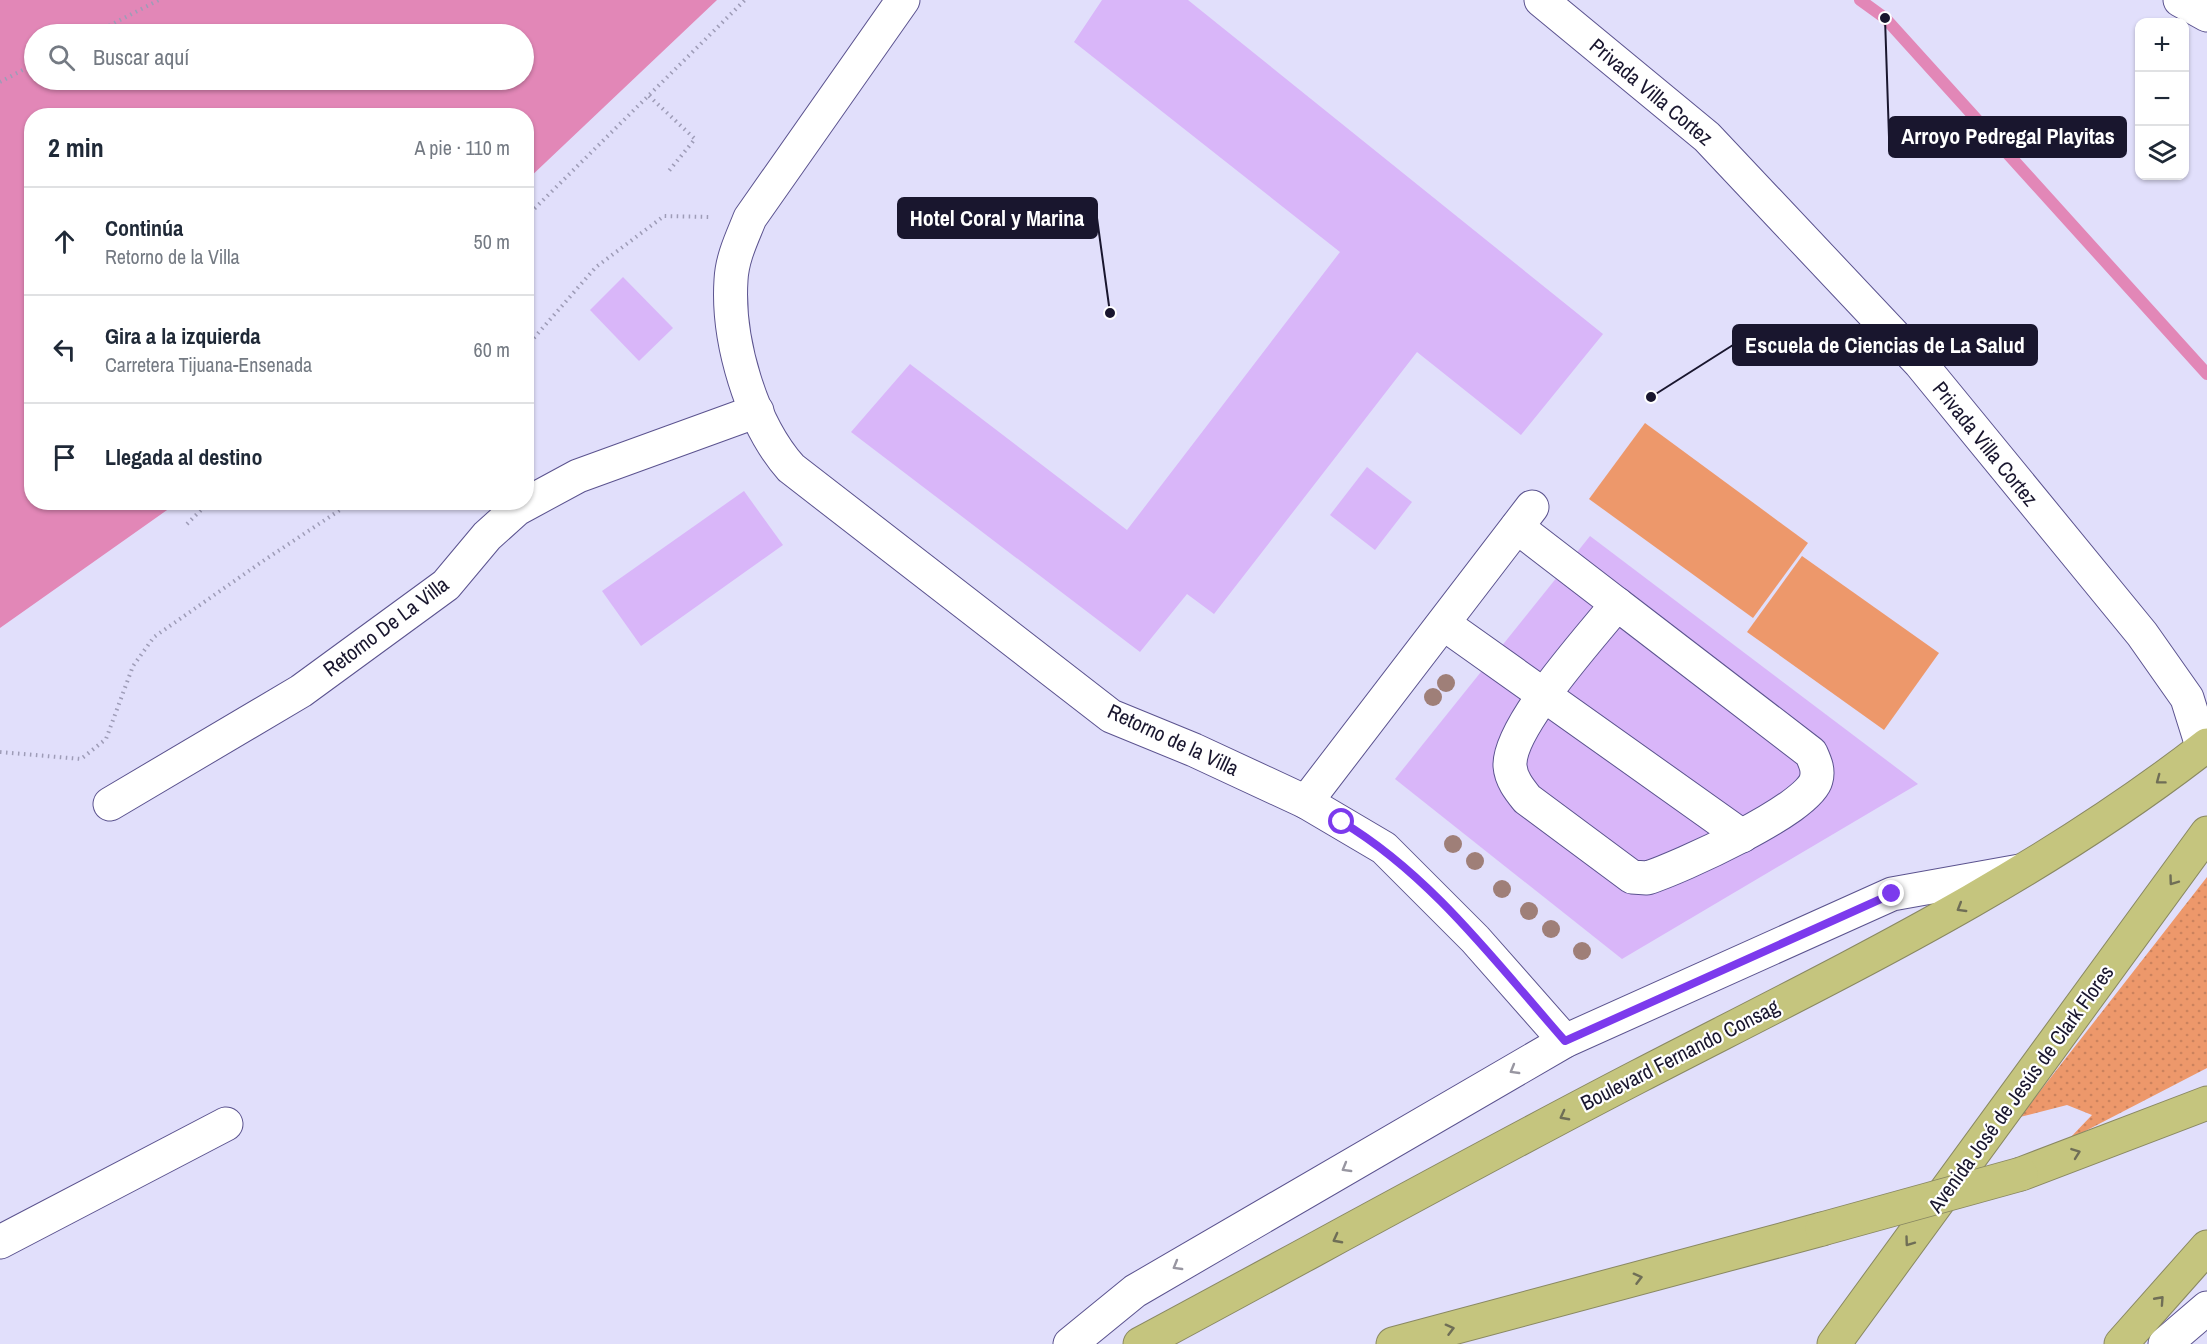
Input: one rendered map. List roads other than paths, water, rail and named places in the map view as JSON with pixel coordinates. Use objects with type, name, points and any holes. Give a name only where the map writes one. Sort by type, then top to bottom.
[{"type":"highway","name":"Boulevard Fernando Consag","points":[[1140,1344],[1615,1088],[1946,918],[2110,818],[2205,747]]},
{"type":"highway","name":"Avenida José de Jesús de Clark Flores","points":[[1834,1344],[2207,833]]},
{"type":"highway","points":[[1393,1344],[2021,1174],[2207,1103]]},
{"type":"highway","points":[[2121,1344],[2207,1248]]},
{"type":"street","name":"Retorno de la Villa","points":[[903,0],[884,22],[750,218],[737,248],[731,278],[734,340],[757,411],[773,447],[791,468],[1112,716],[1306,802],[1384,848],[1475,939],[1565,1041]]},
{"type":"street","name":"Privada Villa Cortez","points":[[1541,0],[1707,137],[1920,363],[2142,634],[2187,698],[2205,747]]},
{"type":"street","points":[[2180,0],[2207,15]]},
{"type":"street","name":"Retorno De La Villa","points":[[534,500],[578,476],[757,411]]},
{"type":"street","name":"Retorno De La Villa","points":[[110,804],[301,691],[446,585],[487,536],[516,510]]},
{"type":"street","points":[[1306,802],[1524,517],[1617,604],[1811,753],[1817,767],[1816,781],[1804,799],[1742,836],[1663,873],[1647,878],[1632,877],[1527,799],[1515,783],[1510,766],[1514,743],[1544,696],[1617,604]]},
{"type":"street","points":[[1444,624],[1742,836]]},
{"type":"street","points":[[1070,1344],[1134,1291],[1565,1041],[1892,894],[2025,870]]},
{"type":"street","points":[[0,1242],[226,1124]]},
{"type":"street","points":[[2165,1344],[2207,1308]]},
{"type":"waterway","points":[[1860,0],[1885,18],[2207,374]]},
{"type":"place","name":"Arroyo Pedregal Playitas","points":[[1885,18]]},
{"type":"place","name":"Hotel Coral y Marina","points":[[1110,313]]},
{"type":"place","name":"Escuela de Ciencias de La Salud","points":[[1651,397]]}]
